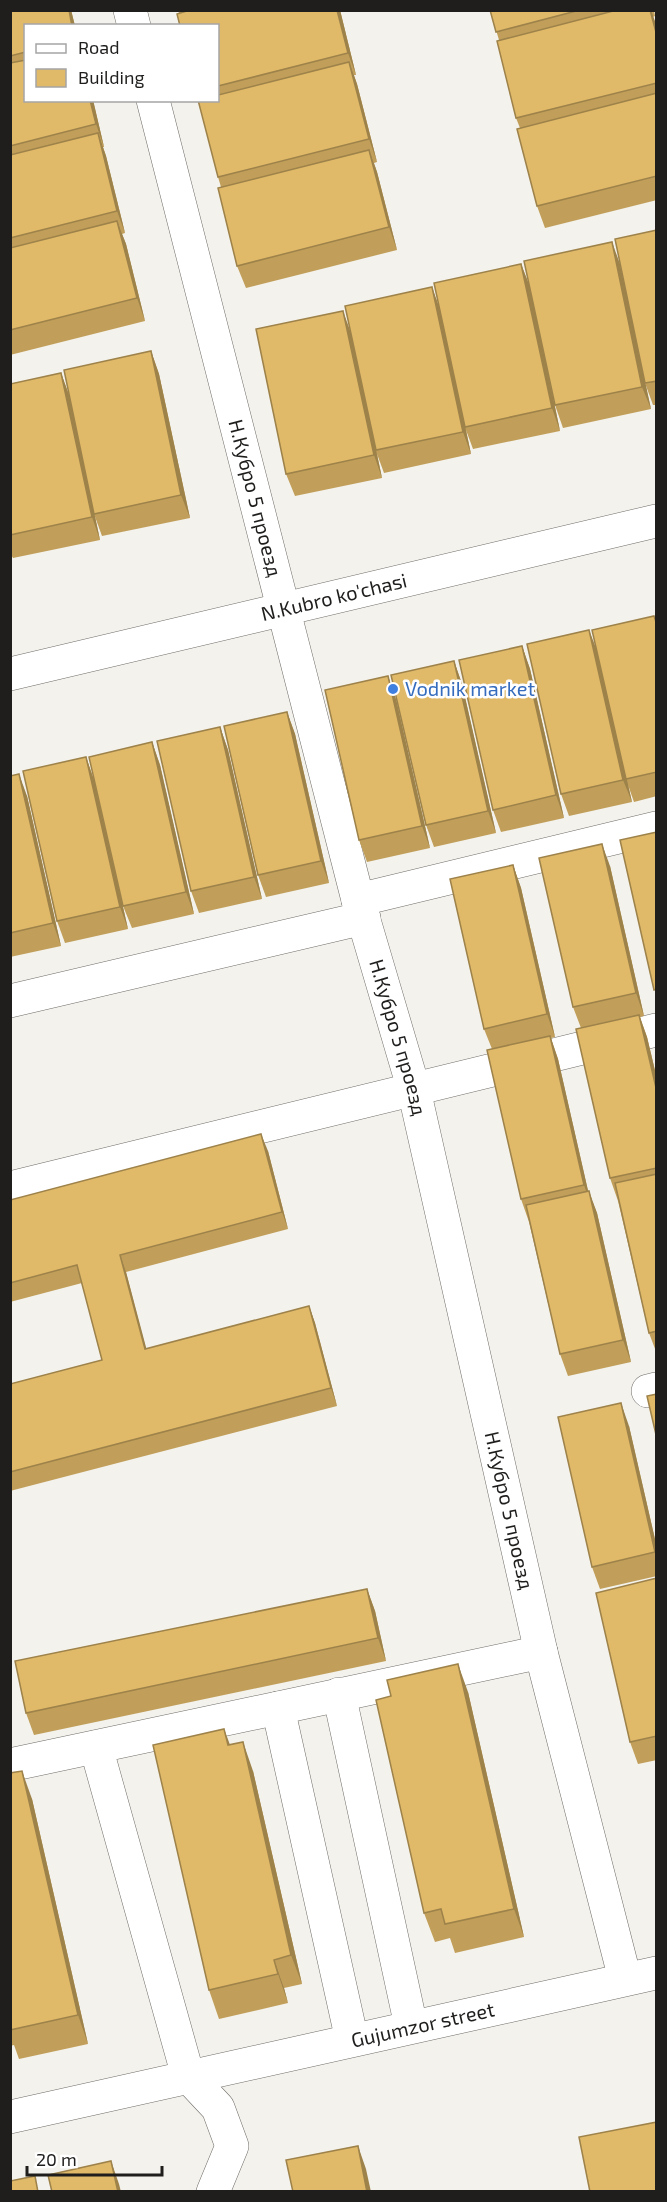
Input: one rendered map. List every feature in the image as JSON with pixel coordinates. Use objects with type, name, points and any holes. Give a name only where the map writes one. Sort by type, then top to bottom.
[{"type":"street","name":"Н.Кубро 5 проезд","points":[[154,102],[361,909],[414,1090],[541,1652],[641,1976]]},
{"type":"street","name":"N.Kubro ko'chasi","points":[[10,674],[657,521]]},
{"type":"street","points":[[10,1001],[657,828]]},
{"type":"street","points":[[10,1188],[657,1030]]},
{"type":"street","points":[[10,1765],[541,1652]]},
{"type":"street","points":[[339,1694],[411,2026]]},
{"type":"street","points":[[278,1708],[352,2040]]},
{"type":"street","points":[[96,1747],[188,2076],[218,2108],[232,2146],[213,2192]]},
{"type":"street","name":"Gujumzor street","points":[[10,2117],[641,1976]]},
{"type":"building","points":[[10,10],[69,10],[72,24],[24,24],[24,52],[10,56]]},
{"type":"building","points":[[190,10],[337,10],[348,53],[219,86],[219,24],[180,24],[177,14]]},
{"type":"building","points":[[490,10],[580,10],[496,32]]},
{"type":"building","points":[[617,10],[650,10],[657,36],[657,83],[516,118],[497,41]]},
{"type":"building","points":[[24,60],[24,102],[90,102],[96,124],[10,146],[10,63]]},
{"type":"building","points":[[349,62],[369,139],[218,177],[199,102],[219,102],[219,95]]},
{"type":"building","points":[[657,93],[657,176],[537,206],[517,129]]},
{"type":"building","points":[[98,133],[117,211],[10,238],[10,155]]},
{"type":"building","points":[[369,150],[389,227],[237,266],[218,188]]},
{"type":"building","points":[[117,221],[137,298],[10,330],[10,248]]},
{"type":"building","points":[[657,230],[657,381],[645,383],[615,239]]},
{"type":"building","points":[[612,242],[642,387],[555,405],[524,261]]},
{"type":"building","points":[[521,264],[552,408],[465,427],[434,283]]},
{"type":"building","points":[[432,287],[463,432],[376,450],[345,306]]},
{"type":"building","points":[[343,311],[374,455],[286,474],[256,329]]},
{"type":"building","points":[[151,351],[181,495],[94,514],[64,370]]},
{"type":"building","points":[[61,373],[92,517],[10,535],[10,384]]},
{"type":"building","points":[[654,616],[657,625],[657,772],[626,779],[592,630]]},
{"type":"building","points":[[589,630],[623,780],[561,794],[527,644]]},
{"type":"building","points":[[522,646],[556,795],[493,810],[459,660]]},
{"type":"building","points":[[454,661],[488,811],[426,825],[391,675]]},
{"type":"building","points":[[388,676],[422,826],[359,840],[325,690]]},
{"type":"building","points":[[287,712],[321,861],[258,875],[224,726]]},
{"type":"building","points":[[220,727],[254,877],[191,891],[157,741]]},
{"type":"building","points":[[152,742],[186,892],[123,906],[89,757]]},
{"type":"building","points":[[86,757],[120,907],[57,921],[23,771]]},
{"type":"building","points":[[19,774],[53,923],[10,933],[10,776]]},
{"type":"building","points":[[657,832],[657,989],[654,990],[620,840]]},
{"type":"building","points":[[602,844],[636,993],[573,1007],[539,858]]},
{"type":"building","points":[[513,865],[547,1014],[484,1029],[450,879]]},
{"type":"building","points":[[639,1015],[657,1092],[657,1168],[610,1178],[576,1029]]},
{"type":"building","points":[[550,1036],[584,1185],[521,1199],[487,1050]]},
{"type":"building","points":[[261,1134],[282,1212],[120,1255],[145,1349],[309,1306],[331,1388],[10,1472],[10,1384],[102,1360],[77,1265],[10,1283],[10,1200]]},
{"type":"building","points":[[657,1174],[657,1331],[649,1333],[615,1183]]},
{"type":"building","points":[[589,1191],[623,1340],[560,1354],[526,1205]]},
{"type":"building","points":[[657,1394],[657,1439],[647,1396]]},
{"type":"building","points":[[621,1403],[655,1552],[592,1567],[558,1417]]},
{"type":"building","points":[[657,1578],[657,1736],[630,1742],[596,1593]]},
{"type":"building","points":[[367,1589],[378,1638],[26,1713],[15,1661]]},
{"type":"building","points":[[458,1664],[514,1909],[445,1924],[441,1909],[424,1913],[376,1700],[391,1696],[387,1680]]},
{"type":"building","points":[[224,1729],[228,1745],[243,1742],[291,1955],[274,1960],[278,1974],[209,1990],[153,1745]]},
{"type":"building","points":[[22,1771],[78,2015],[10,2030],[10,1773]]},
{"type":"building","points":[[657,2122],[657,2192],[590,2192],[579,2137]]},
{"type":"building","points":[[358,2146],[367,2192],[293,2192],[286,2160]]},
{"type":"building","points":[[111,2161],[118,2192],[52,2192],[48,2175]]},
{"type":"building","points":[[35,2176],[38,2192],[10,2192],[10,2181]]},
{"type":"place","name":"Vodnik market","points":[[393,689]]}]
